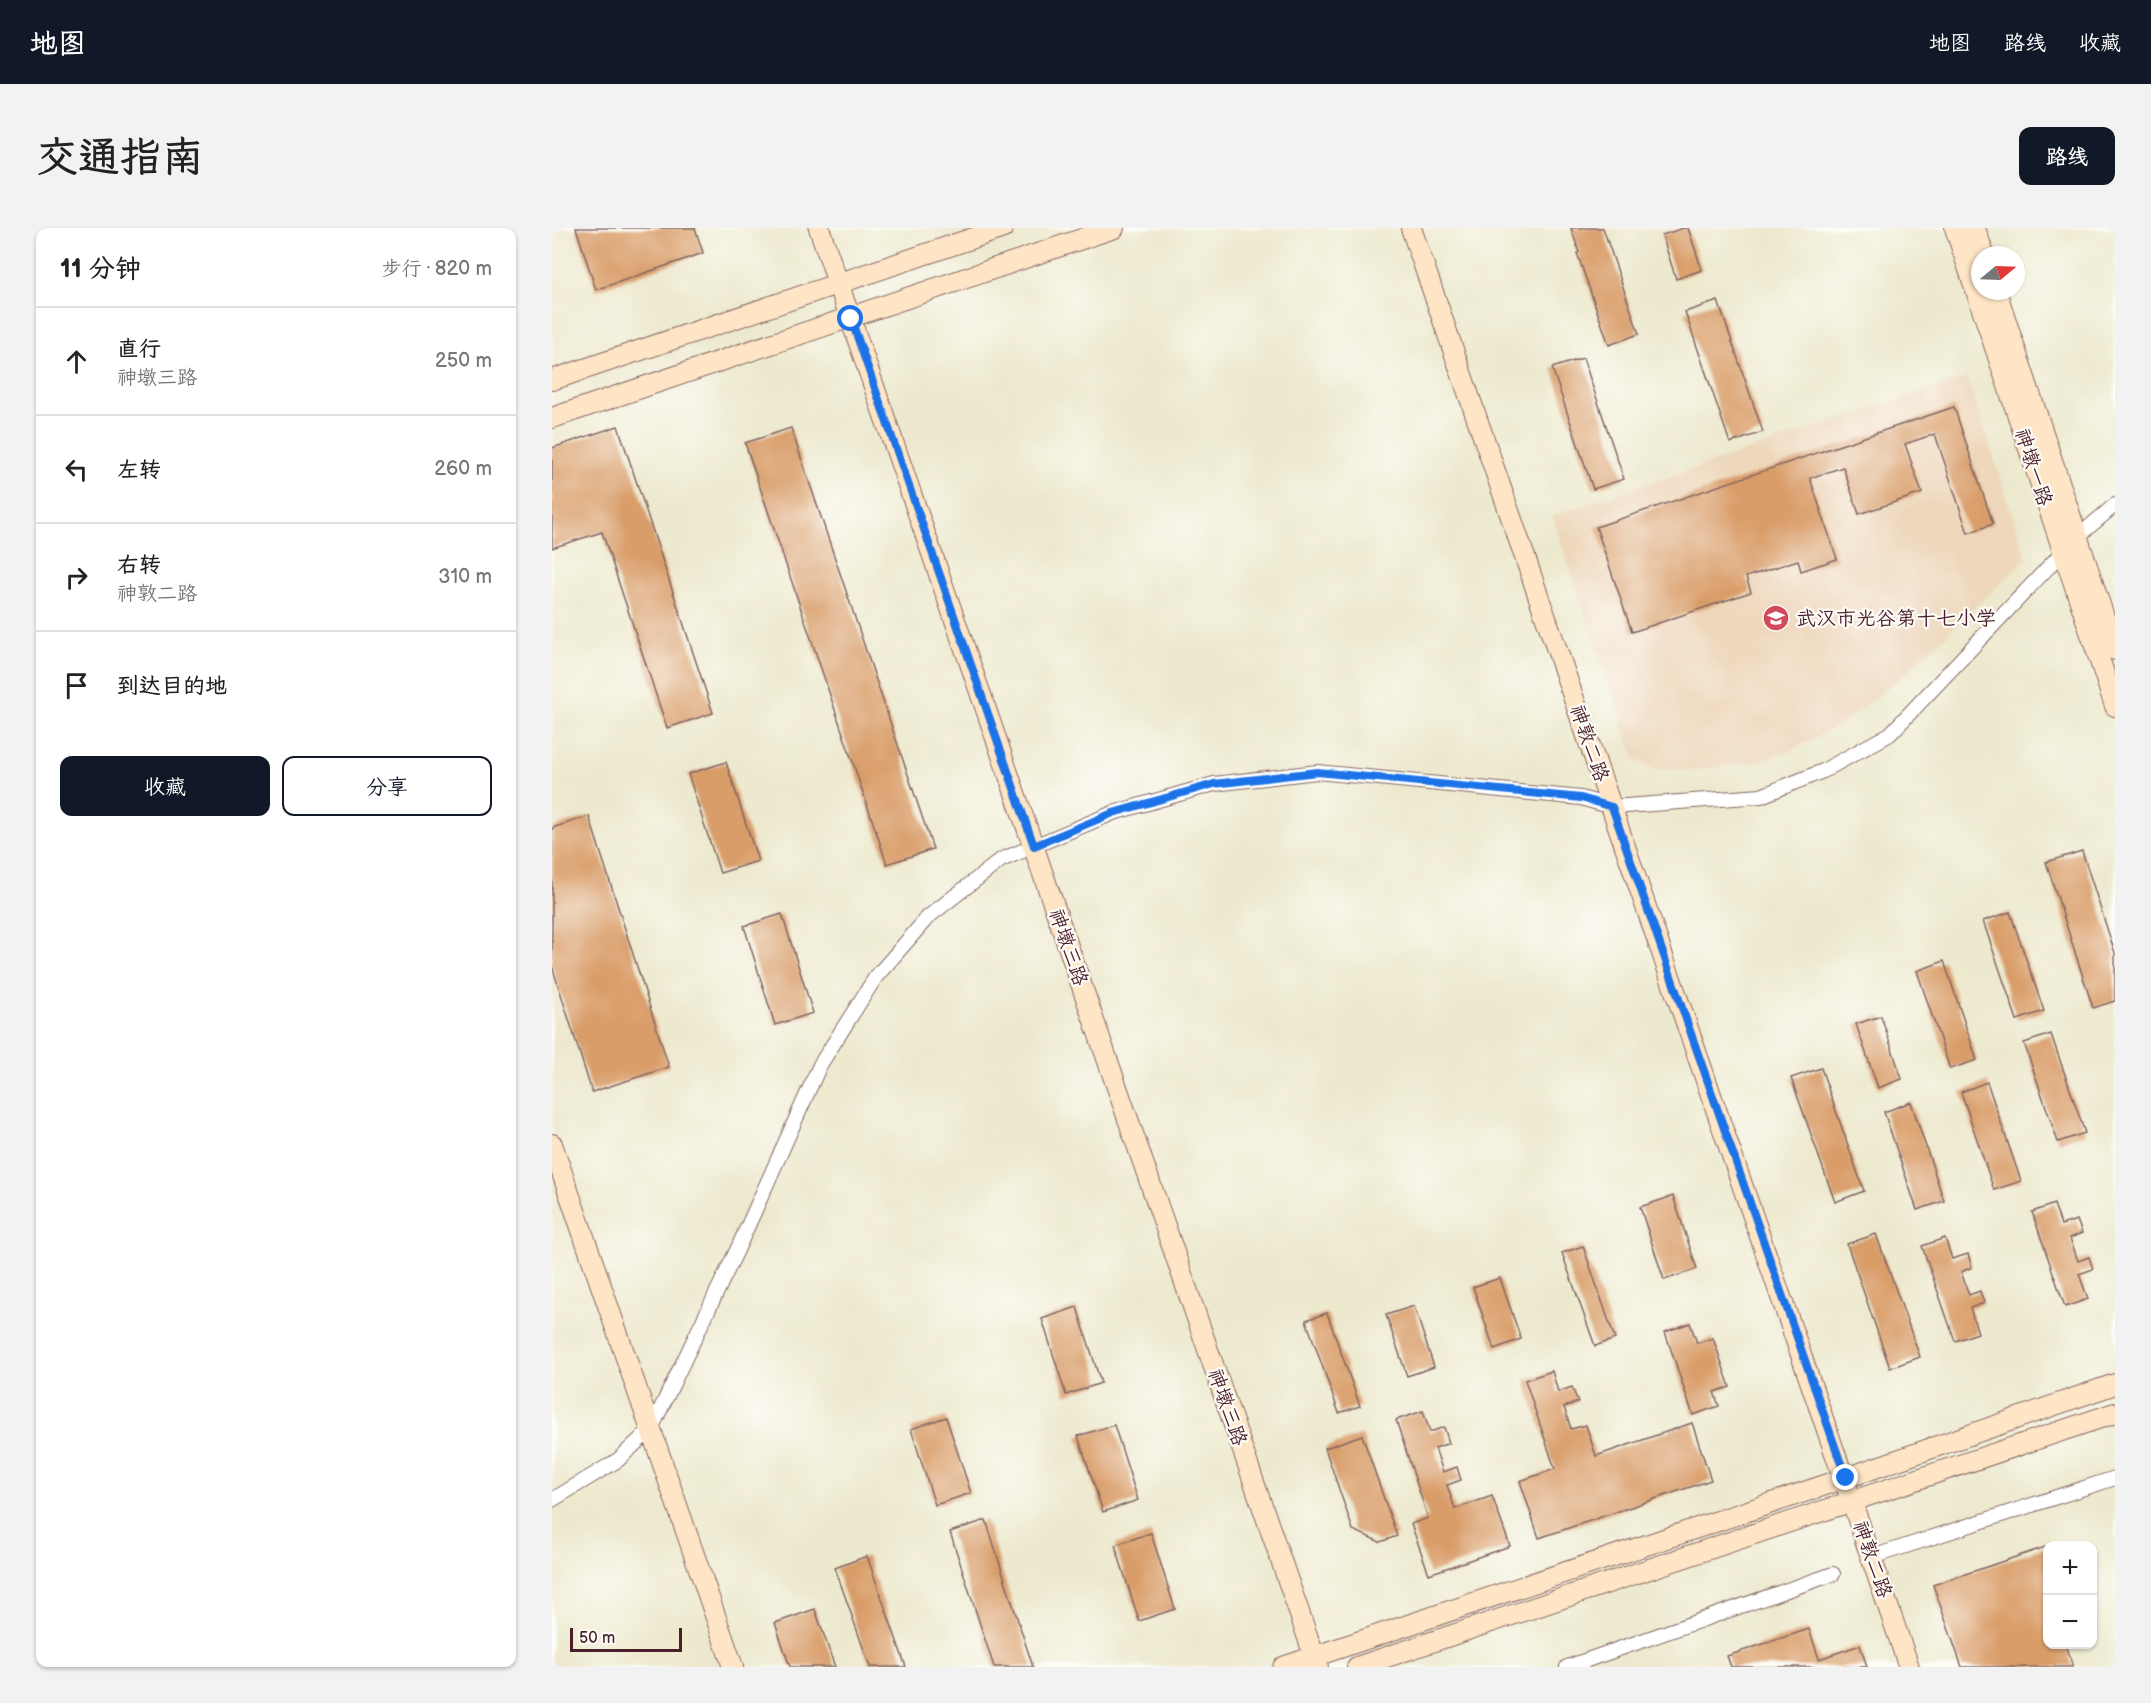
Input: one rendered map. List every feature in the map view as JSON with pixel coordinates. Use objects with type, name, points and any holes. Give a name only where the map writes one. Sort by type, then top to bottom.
[{"type":"street","name":"神墩三路","points":[[819,228],[1316,1662]]},
{"type":"street","points":[[552,380],[1003,228]]},
{"type":"street","points":[[552,418],[851,319],[1114,228]]},
{"type":"street","name":"神敦二路","points":[[1411,228],[1910,1667]]},
{"type":"street","name":"神墩一路","points":[[1955,228],[2115,706]]},
{"type":"street","points":[[1975,228],[1981,246]]},
{"type":"street","name":"神墩一路","points":[[1999,300],[2115,650]]},
{"type":"street","points":[[552,1500],[618,1460],[651,1429],[738,1248],[820,1065],[875,978],[928,917],[1001,860],[1113,813],[1214,784],[1317,772],[1581,798],[1612,807],[1761,796],[1823,771],[1890,734],[2063,556],[2076,538],[2115,504]]},
{"type":"street","points":[[552,1144],[733,1667]]},
{"type":"street","points":[[1283,1667],[1316,1662],[2115,1384]]},
{"type":"street","points":[[1357,1667],[2115,1413]]},
{"type":"street","points":[[1872,1557],[2115,1478]]},
{"type":"street","points":[[1567,1667],[1833,1574]]},
{"type":"shaded area","name":"武汉市光谷第十七小学","points":[[1967,377],[2027,558],[1902,677],[1841,724],[1792,750],[1748,764],[1694,770],[1655,770],[1635,760],[1552,516]]},
{"type":"building","points":[[576,228],[695,228],[703,253],[596,290]]},
{"type":"building","points":[[1571,228],[1603,228],[1639,334],[1609,345],[1577,253],[1579,252]]},
{"type":"building","points":[[1688,228],[1702,270],[1676,279],[1662,235]]},
{"type":"building","points":[[1718,301],[1763,432],[1730,443],[1685,312]]},
{"type":"building","points":[[1583,358],[1624,479],[1593,489],[1552,368]]},
{"type":"building","points":[[1954,407],[1993,524],[1968,533],[1935,434],[1905,444],[1922,493],[1859,514],[1843,467],[1810,478],[1837,559],[1801,571],[1798,560],[1746,577],[1751,592],[1632,632],[1596,527]]},
{"type":"building","points":[[618,426],[713,713],[667,728],[602,532],[552,548],[552,448]]},
{"type":"building","points":[[791,428],[933,849],[887,864],[745,443]]},
{"type":"building","points":[[726,762],[758,861],[720,873],[688,774]]},
{"type":"building","points":[[589,816],[669,1067],[592,1092],[552,966],[552,828]]},
{"type":"building","points":[[2082,851],[2115,953],[2115,1001],[2093,1008],[2046,862]]},
{"type":"building","points":[[2010,912],[2044,1011],[2017,1020],[1983,921]]},
{"type":"building","points":[[782,914],[813,1013],[775,1025],[744,926]]},
{"type":"building","points":[[1944,961],[1977,1060],[1950,1069],[1917,971]]},
{"type":"building","points":[[1881,1016],[1902,1079],[1878,1088],[1856,1024]]},
{"type":"building","points":[[2051,1034],[2085,1133],[2058,1142],[2024,1043]]},
{"type":"building","points":[[1821,1068],[1864,1191],[1835,1202],[1791,1078]]},
{"type":"building","points":[[1987,1082],[2021,1181],[1994,1190],[1961,1092]]},
{"type":"building","points":[[1911,1102],[1944,1201],[1917,1210],[1884,1112]]},
{"type":"building","points":[[1673,1196],[1697,1269],[1664,1280],[1640,1207]]},
{"type":"building","points":[[2054,1204],[2061,1225],[2077,1220],[2082,1233],[2070,1238],[2078,1261],[2089,1257],[2093,1269],[2079,1274],[2088,1299],[2065,1307],[2032,1212]]},
{"type":"building","points":[[1876,1234],[1920,1357],[1890,1368],[1847,1244]]},
{"type":"building","points":[[1945,1238],[1952,1259],[1968,1254],[1972,1267],[1961,1272],[1969,1295],[1980,1291],[1984,1303],[1970,1308],[1978,1333],[1955,1341],[1922,1246]]},
{"type":"building","points":[[1583,1246],[1615,1339],[1595,1346],[1562,1253]]},
{"type":"building","points":[[1500,1278],[1521,1339],[1494,1349],[1473,1287]]},
{"type":"building","points":[[1414,1306],[1434,1367],[1407,1376],[1386,1315]]},
{"type":"building","points":[[1077,1307],[1101,1383],[1066,1395],[1042,1319]]},
{"type":"building","points":[[1327,1313],[1360,1406],[1339,1413],[1306,1320]]},
{"type":"building","points":[[1690,1323],[1697,1343],[1713,1338],[1730,1387],[1714,1392],[1719,1406],[1693,1415],[1665,1332]]},
{"type":"building","points":[[1552,1371],[1558,1392],[1572,1387],[1578,1402],[1564,1407],[1571,1429],[1586,1425],[1596,1456],[1692,1423],[1711,1480],[1539,1538],[1520,1481],[1555,1469],[1525,1380]]},
{"type":"building","points":[[1423,1411],[1430,1432],[1444,1427],[1449,1443],[1435,1448],[1443,1472],[1457,1467],[1461,1480],[1447,1485],[1455,1509],[1492,1496],[1510,1546],[1429,1574],[1411,1524],[1428,1518],[1396,1420]]},
{"type":"building","points":[[946,1417],[971,1493],[935,1505],[911,1429]]},
{"type":"building","points":[[1114,1425],[1138,1500],[1103,1512],[1078,1436]]},
{"type":"building","points":[[1362,1435],[1397,1536],[1380,1542],[1353,1530],[1325,1448]]},
{"type":"building","points":[[986,1520],[1033,1667],[994,1667],[950,1532]]},
{"type":"building","points":[[1151,1533],[1175,1609],[1139,1621],[1115,1545]]},
{"type":"building","points":[[2043,1548],[2043,1649],[2068,1649],[2073,1667],[1962,1667],[1933,1585]]},
{"type":"building","points":[[867,1556],[906,1667],[870,1667],[835,1568]]},
{"type":"building","points":[[815,1609],[835,1667],[790,1667],[775,1623]]},
{"type":"building","points":[[1809,1629],[1819,1659],[1860,1645],[1867,1667],[1731,1667],[1727,1656]]},
{"type":"place","name":"武汉市光谷第十七小学","points":[[1776,618]]},
{"type":"route","points":[[851,319],[1034,846],[1113,813],[1214,784],[1317,772],[1581,798],[1612,807],[1846,1478]]}]
